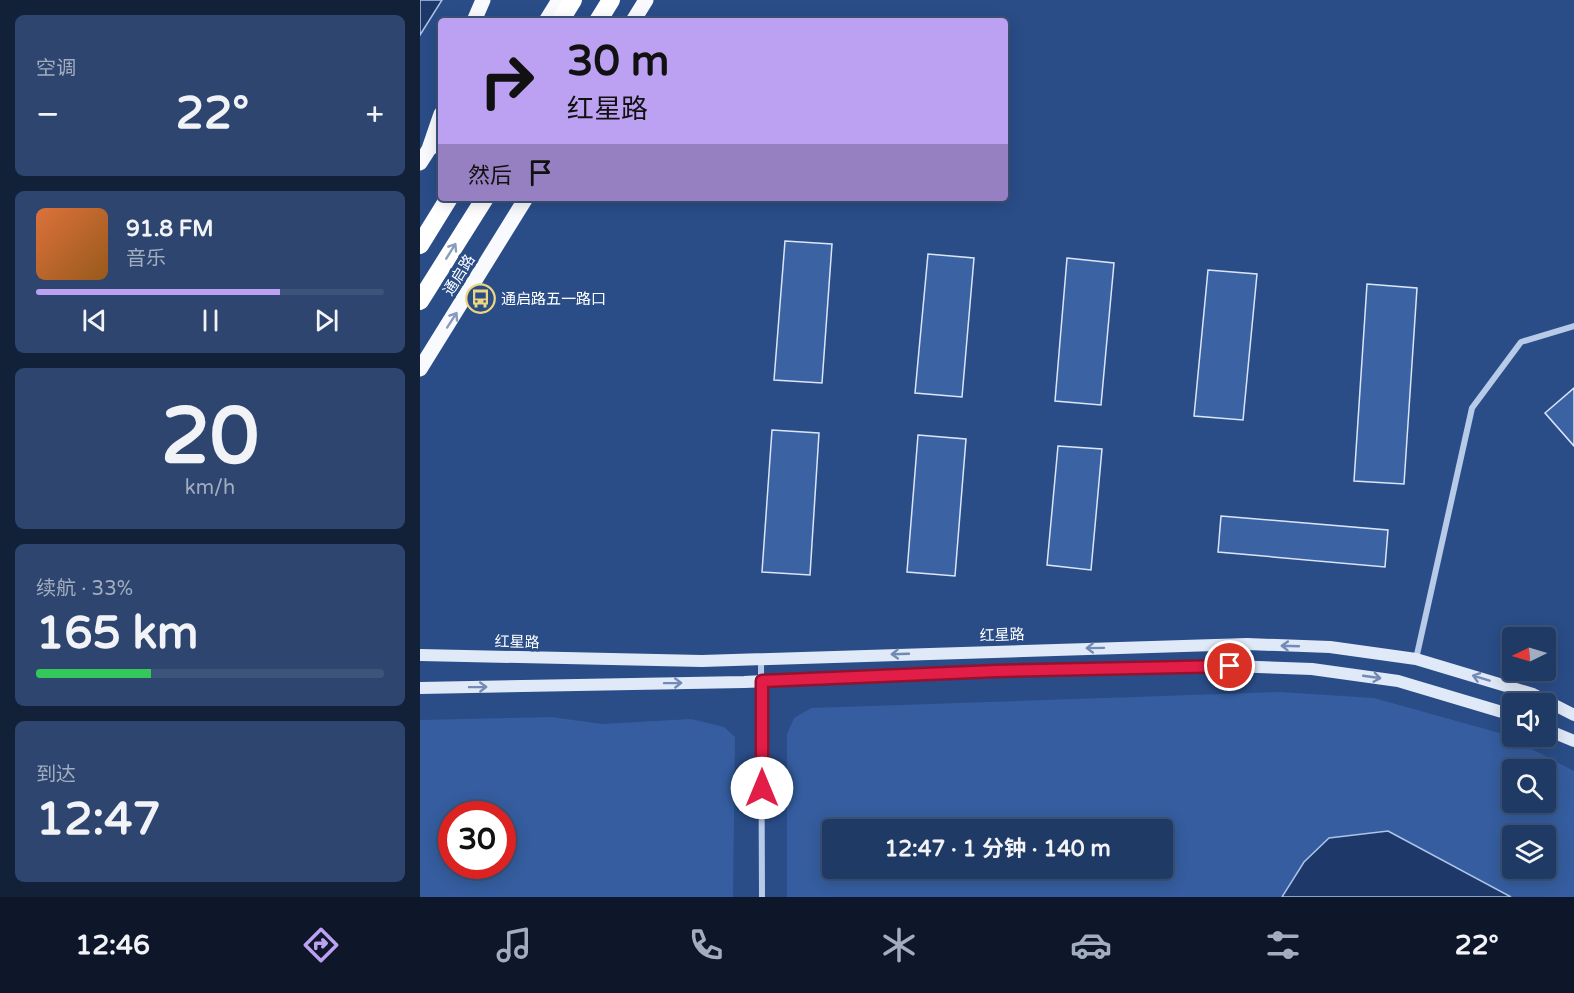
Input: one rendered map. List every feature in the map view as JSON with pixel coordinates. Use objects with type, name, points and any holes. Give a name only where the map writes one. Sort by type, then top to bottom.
[{"type":"highway","points":[[561,18],[569,0]]},
{"type":"highway","points":[[600,18],[611,0]]},
{"type":"highway","points":[[420,245],[447,201]]},
{"type":"highway","points":[[420,301],[483,201]]},
{"type":"main road","points":[[475,18],[483,0]]},
{"type":"main road","points":[[549,18],[569,0]]},
{"type":"main road","points":[[635,18],[646,0]]},
{"type":"main road","points":[[429,150],[438,123]]},
{"type":"main road","points":[[420,163],[438,141]]},
{"type":"main road","name":"通启路","points":[[420,369],[524,201]]},
{"type":"main road","name":"红星路","points":[[420,655],[690,661],[1248,644],[1330,647],[1416,659],[1533,693],[1574,715]]},
{"type":"main road","points":[[420,688],[762,681],[1019,670],[1230,666],[1312,669],[1398,681],[1502,712]]},
{"type":"main road","points":[[1556,734],[1574,741]]},
{"type":"street","points":[[1416,659],[1472,408],[1521,342],[1574,326]]},
{"type":"street","points":[[761,660],[762,897]]},
{"type":"shaded area","points":[[420,0],[442,0],[420,35]]},
{"type":"shaded area","points":[[1280,692],[1374,698],[1502,734],[1502,747],[1528,747],[1551,759],[1502,759],[1502,813],[1556,813],[1556,762],[1574,771],[1574,897],[787,897],[787,734],[794,718],[811,708]]},
{"type":"shaded area","points":[[551,717],[602,724],[691,719],[724,727],[735,737],[733,897],[420,897],[420,720]]},
{"type":"shaded area","points":[[1388,831],[1511,897],[1282,897],[1304,862],[1329,838]]},
{"type":"building","points":[[785,241],[832,244],[822,383],[774,380]]},
{"type":"building","points":[[928,254],[974,258],[962,397],[915,393]]},
{"type":"building","points":[[1067,258],[1114,263],[1101,405],[1055,401]]},
{"type":"building","points":[[1208,270],[1257,274],[1243,420],[1194,416]]},
{"type":"building","points":[[1367,284],[1417,288],[1404,484],[1354,481]]},
{"type":"building","points":[[1574,388],[1574,446],[1545,413]]},
{"type":"building","points":[[772,430],[819,433],[810,575],[762,572]]},
{"type":"building","points":[[918,435],[966,439],[955,576],[907,572]]},
{"type":"building","points":[[1058,446],[1102,449],[1091,570],[1047,565]]},
{"type":"building","points":[[1221,516],[1388,530],[1385,567],[1218,552]]},
{"type":"place","name":"通启路五一路口","points":[[480,299]]},
{"type":"route","points":[[762,788],[762,681],[996,671],[1230,666]]}]
